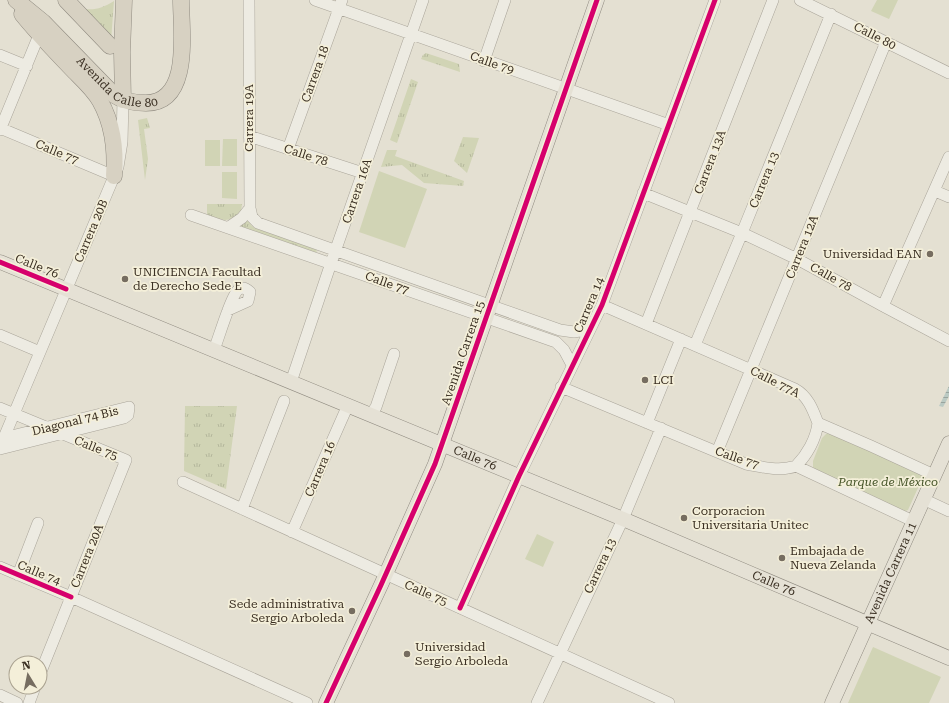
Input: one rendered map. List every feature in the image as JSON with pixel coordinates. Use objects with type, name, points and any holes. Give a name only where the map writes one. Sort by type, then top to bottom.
[{"type":"highway","points":[[11,0],[40,35],[100,100],[108,118],[114,144],[114,176]]},
{"type":"highway","name":"Avenida Calle 80","points":[[16,0],[48,27],[114,95],[123,100],[142,103],[153,103],[165,97],[174,86],[180,73],[181,0]]},
{"type":"highway","name":"Avenida Calle 80","points":[[66,0],[110,46]]},
{"type":"highway","points":[[123,100],[122,52],[124,0]]},
{"type":"main road","name":"Avenida Carrera 15","points":[[326,703],[428,480],[442,444],[597,0]]},
{"type":"main road","name":"Calle 76","points":[[0,262],[623,519],[868,622],[949,658]]},
{"type":"main road","name":"Avenida Carrera 11","points":[[832,703],[949,443]]},
{"type":"street","name":"Carrera 19A","points":[[249,0],[250,208]]},
{"type":"street","name":"Calle 79","points":[[315,0],[340,4],[411,35],[668,125]]},
{"type":"street","name":"Carrera 16A","points":[[291,382],[423,0]]},
{"type":"street","points":[[484,60],[505,0]]},
{"type":"street","name":"Carrera 14","points":[[460,608],[519,476],[602,305],[715,0]]},
{"type":"street","name":"Carrera 13A","points":[[646,324],[773,0]]},
{"type":"street","name":"Calle 80","points":[[800,0],[949,72]]},
{"type":"street","name":"Carrera 18","points":[[288,149],[340,4]]},
{"type":"street","name":"Carrera 13","points":[[695,345],[831,14]]},
{"type":"street","points":[[0,128],[40,35]]},
{"type":"street","name":"Carrera 12A","points":[[717,452],[886,42]]},
{"type":"street","points":[[0,55],[27,66]]},
{"type":"street","name":"Carrera 20B","points":[[1,443],[114,176],[122,149],[123,100]]},
{"type":"street","name":"Calle 77","points":[[0,128],[114,176]]},
{"type":"street","name":"Calle 78","points":[[249,136],[363,173]]},
{"type":"street","points":[[883,306],[949,158]]},
{"type":"street","points":[[935,191],[949,197]]},
{"type":"street","name":"Calle 78","points":[[643,193],[742,233],[797,259],[949,340]]},
{"type":"street","points":[[228,227],[242,218],[250,208]]},
{"type":"street","name":"Calle 77","points":[[250,208],[252,217],[258,223],[336,250],[488,311],[556,342],[564,350],[572,365]]},
{"type":"street","name":"Calle 77","points":[[192,215],[331,263],[488,311],[560,330],[574,332],[590,329]]},
{"type":"street","name":"Calle 77A","points":[[602,305],[751,369],[800,392],[812,407],[818,423]]},
{"type":"street","points":[[214,350],[228,310]]},
{"type":"street","points":[[0,335],[40,352]]},
{"type":"street","points":[[647,423],[680,339]]},
{"type":"street","points":[[371,414],[376,407],[394,354]]},
{"type":"street","name":"Calle 77","points":[[562,387],[746,464],[770,469],[781,469],[796,466]]},
{"type":"street","points":[[242,509],[284,402]]},
{"type":"street","name":"Carrera 16","points":[[292,532],[348,405]]},
{"type":"street","name":"Calle 75","points":[[0,408],[126,460]]},
{"type":"street","name":"Diagonal 74 Bis","points":[[129,408],[128,415],[124,418],[60,434],[1,443],[46,428],[129,408]]},
{"type":"street","points":[[913,522],[796,466],[809,449],[816,434],[818,423],[934,475]]},
{"type":"street","name":"Carrera 13","points":[[537,703],[559,653],[623,519],[661,428]]},
{"type":"street","name":"Carrera 20A","points":[[48,655],[126,460]]},
{"type":"street","name":"Calle 75","points":[[182,482],[669,703]]},
{"type":"street","points":[[923,499],[949,511]]},
{"type":"street","points":[[18,575],[38,523]]},
{"type":"street","name":"Calle 74","points":[[0,567],[71,597],[307,703]]},
{"type":"street","points":[[0,696],[17,703]]},
{"type":"green space","points":[[877,0],[898,0],[889,19],[871,11]]},
{"type":"green space","points":[[114,1],[111,41],[79,8],[97,9]]},
{"type":"green space","points":[[426,53],[459,64],[460,72],[421,59]]},
{"type":"green space","points":[[411,79],[418,82],[397,143],[390,140]]},
{"type":"green space","points":[[147,118],[150,128],[144,129],[148,159],[145,180],[138,120]]},
{"type":"green space","points":[[463,137],[479,138],[467,173],[454,161]]},
{"type":"green space","points":[[223,139],[237,139],[237,166],[222,166]]},
{"type":"green space","points":[[205,140],[220,140],[220,166],[205,166]]},
{"type":"green space","points":[[387,150],[397,150],[395,156],[464,181],[463,186],[424,183],[402,165],[381,167]]},
{"type":"green space","points":[[379,171],[427,189],[405,248],[359,232]]},
{"type":"green space","points":[[222,172],[237,172],[237,199],[222,198]]},
{"type":"green space","points":[[207,204],[242,204],[241,211],[237,215],[226,220],[207,216]]},
{"type":"green space","points":[[248,217],[251,225],[255,228],[317,249],[316,254],[237,227]]},
{"type":"green space","points":[[185,406],[237,406],[226,489],[184,471]]},
{"type":"green space","name":"Parque de México","points":[[830,433],[921,474],[922,479],[908,510],[903,512],[815,469],[813,467],[813,461],[822,438],[826,434]]},
{"type":"green space","points":[[537,534],[554,542],[543,567],[525,559]]},
{"type":"green space","points":[[873,647],[941,677],[929,703],[848,703]]},
{"type":"shaded area","points":[[949,386],[949,396],[943,407],[939,406]]},
{"type":"cycle path","points":[[326,703],[435,464],[597,0]]},
{"type":"cycle path","points":[[460,608],[519,476],[602,305],[715,0]]},
{"type":"cycle path","points":[[0,262],[66,289]]},
{"type":"cycle path","points":[[0,567],[71,597]]},
{"type":"place","name":"Universidad EAN","points":[[930,254]]},
{"type":"place","name":"UNICIENCIA Facultad de Derecho Sede E","points":[[125,279]]},
{"type":"place","name":"LCI","points":[[645,380]]},
{"type":"place","name":"Corporacion Universitaria Unitec","points":[[684,518]]},
{"type":"place","name":"Embajada de Nueva Zelanda","points":[[782,558]]},
{"type":"place","name":"Sede administrativa Sergio Arboleda","points":[[352,611]]},
{"type":"place","name":"Universidad Sergio Arboleda","points":[[407,654]]}]
